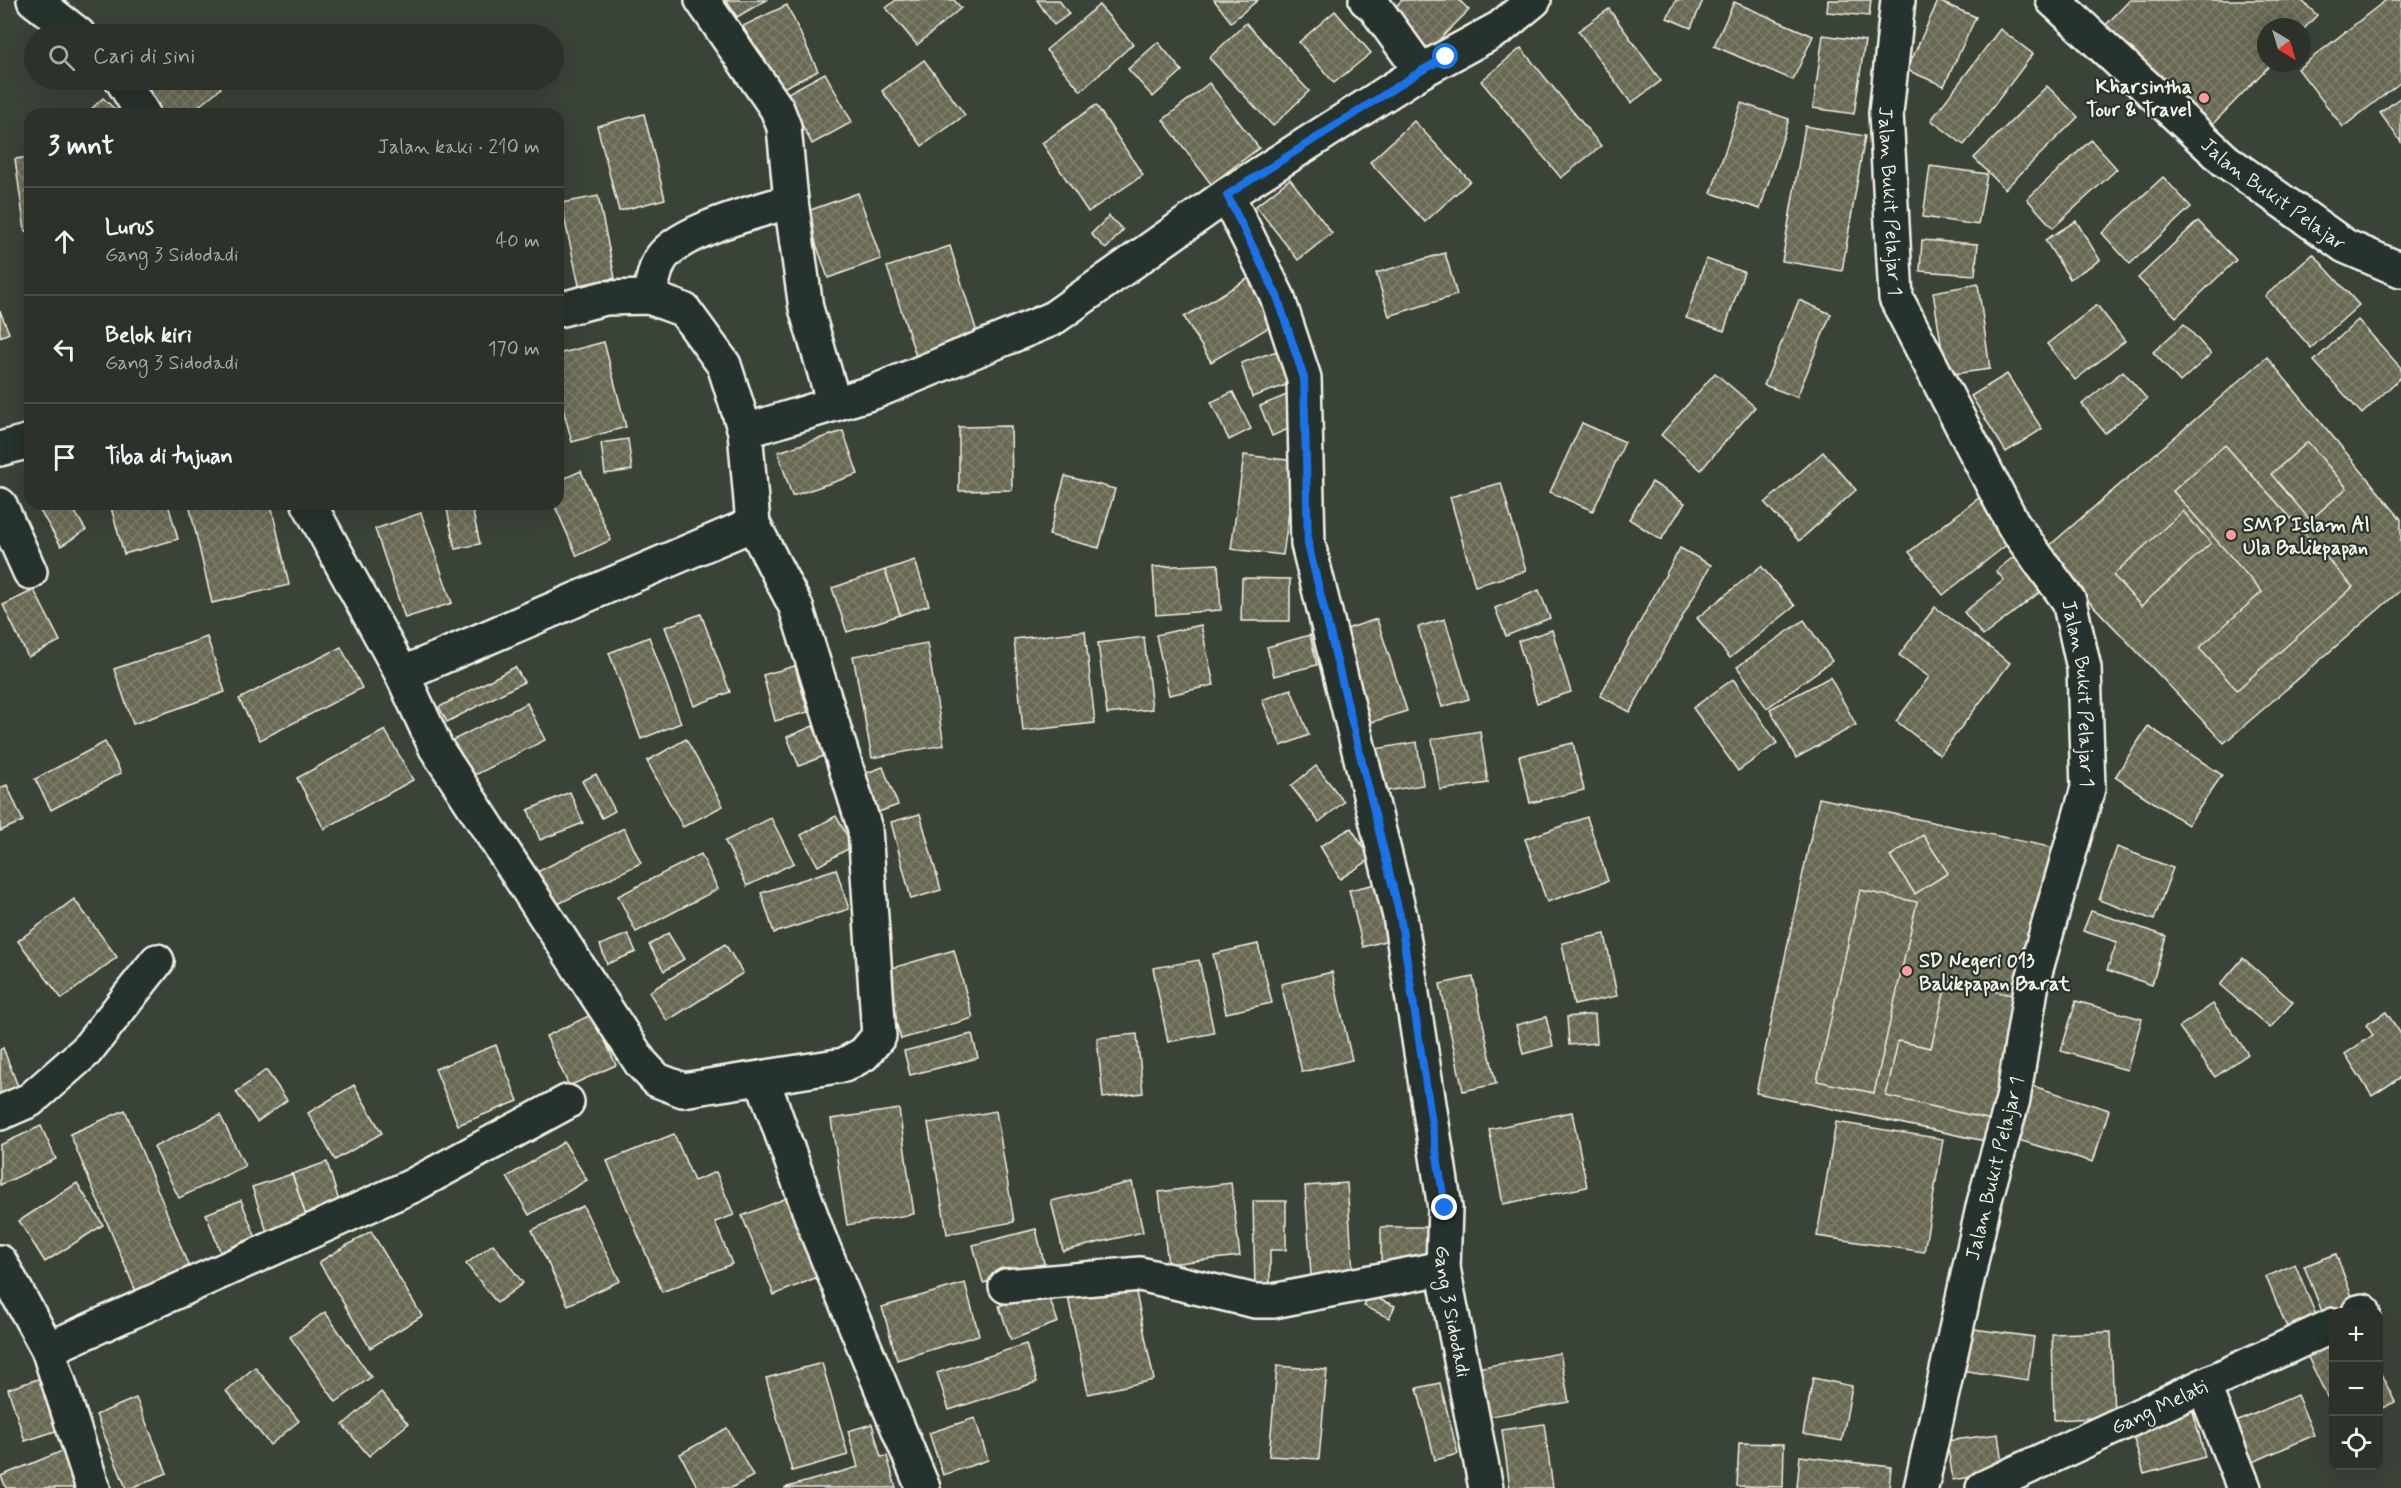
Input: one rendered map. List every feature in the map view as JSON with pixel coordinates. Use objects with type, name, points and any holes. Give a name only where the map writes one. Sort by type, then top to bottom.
[{"type":"street","points":[[34,0],[65,24]]},
{"type":"street","points":[[702,0],[777,109],[784,127],[791,201],[806,308],[834,404]]},
{"type":"street","points":[[1366,0],[1374,6],[1421,71]]},
{"type":"street","points":[[745,431],[874,392],[1052,319],[1227,195],[1421,71],[1500,28],[1534,0]]},
{"type":"street","name":"Jalan Bukit Pelajar 1","points":[[1898,0],[1886,113],[1896,298],[2014,526],[2069,601],[2084,668],[2088,788],[2032,983],[2013,1099],[1984,1203],[1921,1488]]},
{"type":"street","name":"Jalan Bukit Pelajar","points":[[2052,0],[2226,161],[2344,246],[2401,270]]},
{"type":"street","points":[[128,90],[139,108]]},
{"type":"street","name":"Gang 3 Sidodadi","points":[[1227,195],[1277,296],[1304,378],[1308,544],[1400,916],[1445,1208],[1443,1268],[1486,1488]]},
{"type":"street","points":[[649,297],[659,261],[668,249],[688,236],[757,210],[791,201]]},
{"type":"street","points":[[312,510],[402,674],[436,748],[641,1063],[657,1080],[683,1090],[844,1065],[864,1054],[879,1036],[865,829],[796,607],[753,524],[745,431],[724,365],[684,310],[649,297],[605,298],[564,308]]},
{"type":"street","points":[[0,449],[24,443]]},
{"type":"street","points":[[0,505],[30,572]]},
{"type":"street","points":[[402,674],[753,524]]},
{"type":"street","points":[[0,1113],[30,1100],[86,1051],[157,961]]},
{"type":"street","points":[[762,1078],[818,1235],[923,1488]]},
{"type":"street","points":[[48,1349],[412,1185],[567,1102]]},
{"type":"street","points":[[0,1262],[48,1349],[93,1488]]},
{"type":"street","points":[[1006,1286],[1140,1274],[1255,1301],[1273,1301],[1443,1268]]},
{"type":"street","name":"Gang Melati","points":[[1983,1488],[2329,1327]]},
{"type":"street","points":[[2204,1387],[2244,1488]]},
{"type":"building","points":[[726,0],[766,0],[737,17]]},
{"type":"building","points":[[896,0],[954,0],[961,8],[917,45],[886,8]]},
{"type":"building","points":[[1037,0],[1059,0],[1069,14],[1054,25]]},
{"type":"building","points":[[1214,0],[1258,0],[1231,22]]},
{"type":"building","points":[[1402,0],[1459,0],[1469,10],[1429,50],[1391,11]]},
{"type":"building","points":[[1676,0],[1703,0],[1691,28],[1667,18]]},
{"type":"building","points":[[1828,0],[1871,0],[1869,16],[1827,12]]},
{"type":"building","name":"Kharsintha Tour & Travel","points":[[2130,0],[2301,0],[2317,15],[2311,21],[2311,18],[2257,18],[2257,72],[2263,72],[2205,132],[2100,31]]},
{"type":"building","points":[[2386,0],[2401,0],[2401,82],[2343,127],[2300,72],[2311,72],[2311,59]]},
{"type":"building","points":[[1938,1],[1976,17],[1944,86],[1907,70]]},
{"type":"building","points":[[1734,2],[1813,36],[1793,80],[1714,46]]},
{"type":"building","points":[[787,5],[818,71],[775,92],[743,26]]},
{"type":"building","points":[[1099,5],[1133,44],[1081,91],[1046,50]]},
{"type":"building","points":[[1609,9],[1661,81],[1631,103],[1578,31]]},
{"type":"building","points":[[1335,11],[1371,53],[1334,83],[1299,42]]},
{"type":"building","points":[[1246,23],[1309,91],[1273,126],[1209,58]]},
{"type":"building","points":[[2000,29],[2033,54],[1964,145],[1931,120]]},
{"type":"building","points":[[1823,35],[1865,41],[1854,114],[1813,108]]},
{"type":"building","points":[[1158,42],[1182,71],[1153,97],[1128,69]]},
{"type":"building","points":[[1521,48],[1601,146],[1561,178],[1481,81]]},
{"type":"building","points":[[924,60],[965,115],[922,146],[882,91]]},
{"type":"building","points":[[825,73],[852,122],[812,144],[786,94]]},
{"type":"building","points":[[1209,83],[1259,148],[1211,184],[1163,120]]},
{"type":"building","points":[[2047,86],[2078,117],[2005,189],[1974,158]]},
{"type":"building","points":[[138,90],[219,90],[196,108],[153,108]]},
{"type":"building","points":[[2401,97],[2401,142],[2380,113]]},
{"type":"building","points":[[103,98],[114,108],[92,108]]},
{"type":"building","points":[[1741,103],[1789,119],[1760,209],[1711,193]]},
{"type":"building","points":[[1096,105],[1143,175],[1088,212],[1042,143]]},
{"type":"building","points":[[644,114],[665,199],[619,211],[597,126]]},
{"type":"building","points":[[1414,121],[1470,181],[1425,222],[1370,162]]},
{"type":"building","points":[[1805,126],[1865,136],[1842,271],[1782,261]]},
{"type":"building","points":[[2091,140],[2117,169],[2053,228],[2027,199]]},
{"type":"building","points":[[24,158],[24,224],[15,159]]},
{"type":"building","points":[[1930,166],[1987,174],[1978,225],[1923,217]]},
{"type":"building","points":[[2163,177],[2191,207],[2130,264],[2102,233]]},
{"type":"building","points":[[1290,179],[1332,233],[1298,260],[1256,206]]},
{"type":"building","points":[[858,193],[881,259],[828,278],[805,212]]},
{"type":"building","points":[[598,196],[615,278],[579,285],[564,217],[564,202]]},
{"type":"building","points":[[1109,216],[1123,230],[1106,249],[1091,234]]},
{"type":"building","points":[[2076,221],[2100,260],[2070,279],[2045,240]]},
{"type":"building","points":[[2198,221],[2236,260],[2176,317],[2138,278]]},
{"type":"building","points":[[1922,240],[1978,244],[1975,275],[1920,271]]},
{"type":"building","points":[[950,246],[980,342],[918,362],[887,267]]},
{"type":"building","points":[[1445,253],[1457,295],[1389,316],[1376,273]]},
{"type":"building","points":[[2313,254],[2359,305],[2311,348],[2265,296]]},
{"type":"building","points":[[1706,259],[1744,272],[1724,331],[1686,318]]},
{"type":"building","points":[[1254,275],[1281,320],[1211,362],[1184,317]]},
{"type":"building","points":[[1978,284],[1990,369],[1946,375],[1933,292]]},
{"type":"building","points":[[1799,300],[1831,314],[1797,397],[1764,385]]},
{"type":"building","points":[[2097,305],[2125,341],[2075,380],[2047,344]]},
{"type":"building","points":[[0,311],[9,333],[0,337]]},
{"type":"building","points":[[2358,320],[2401,368],[2401,377],[2362,414],[2314,361]]},
{"type":"building","points":[[2184,324],[2211,354],[2180,382],[2153,352]]},
{"type":"building","points":[[604,342],[626,427],[572,442],[564,412],[564,352]]},
{"type":"building","points":[[1280,350],[1292,383],[1252,397],[1241,363]]},
{"type":"building","name":"SMP Islam Al Ula Balikpapan","points":[[2267,357],[2401,519],[2401,590],[2224,743],[2042,552]]},
{"type":"building","points":[[2123,371],[2147,399],[2105,433],[2082,404]]},
{"type":"building","points":[[1715,373],[1755,407],[1701,470],[1661,435]]},
{"type":"building","points":[[2007,374],[2042,429],[2006,452],[1971,396]]},
{"type":"building","points":[[1233,392],[1251,429],[1229,440],[1211,402]]},
{"type":"building","points":[[1289,394],[1302,423],[1272,436],[1260,406]]},
{"type":"building","points":[[1582,423],[1625,442],[1593,511],[1550,492]]},
{"type":"building","points":[[1011,426],[1012,490],[959,491],[959,427]]},
{"type":"building","points":[[843,431],[858,474],[792,496],[778,452]]},
{"type":"building","points":[[628,439],[632,470],[605,474],[601,443]]},
{"type":"building","points":[[2308,442],[2347,488],[2310,520],[2271,474]]},
{"type":"building","points":[[2225,445],[2353,587],[2237,690],[2199,648],[2262,592],[2173,491]]},
{"type":"building","points":[[1823,452],[1856,490],[1799,541],[1765,503]]},
{"type":"building","points":[[1244,455],[1296,461],[1283,555],[1231,549]]},
{"type":"building","points":[[581,471],[611,540],[577,556],[557,510],[564,510],[564,478]]},
{"type":"building","points":[[1065,476],[1115,489],[1099,548],[1049,535]]},
{"type":"building","points":[[1652,482],[1685,503],[1661,540],[1629,519]]},
{"type":"building","points":[[1501,483],[1526,571],[1475,586],[1450,497]]},
{"type":"building","points":[[1980,497],[2014,539],[1943,595],[1909,552]]},
{"type":"building","points":[[40,510],[74,510],[86,530],[61,546]]},
{"type":"building","points":[[112,510],[170,510],[178,539],[124,554]]},
{"type":"building","points":[[190,510],[272,510],[289,585],[212,603]]},
{"type":"building","points":[[447,510],[472,510],[480,544],[455,549]]},
{"type":"building","points":[[2183,511],[2211,543],[2141,606],[2113,575]]},
{"type":"building","points":[[421,513],[452,603],[405,618],[375,529]]},
{"type":"building","points":[[1680,548],[1711,565],[1630,712],[1600,696]]},
{"type":"building","points":[[2022,550],[2049,585],[1983,636],[1964,612],[2004,580],[1996,571]]},
{"type":"building","points":[[915,560],[929,605],[900,615],[885,570]]},
{"type":"building","points":[[1218,564],[1221,610],[1156,615],[1153,567]]},
{"type":"building","points":[[1761,566],[1795,606],[1730,658],[1697,618]]},
{"type":"building","points":[[885,570],[900,615],[847,632],[832,588]]},
{"type":"building","points":[[1242,578],[1290,579],[1290,621],[1241,621]]},
{"type":"building","points":[[34,590],[60,641],[28,657],[3,605]]},
{"type":"building","points":[[1539,590],[1550,618],[1506,636],[1495,608]]},
{"type":"building","points":[[1935,607],[2010,663],[1940,755],[1896,721],[1929,677],[1899,655]]},
{"type":"building","points":[[701,614],[730,692],[694,706],[665,627]]},
{"type":"building","points":[[1377,619],[1407,711],[1369,723],[1340,631]]},
{"type":"building","points":[[1445,619],[1469,699],[1442,707],[1418,627]]},
{"type":"building","points":[[1804,620],[1832,661],[1767,708],[1737,667]]},
{"type":"building","points":[[1201,625],[1214,685],[1169,695],[1156,635]]},
{"type":"building","points":[[1552,630],[1571,692],[1537,703],[1518,641]]},
{"type":"building","points":[[1085,631],[1095,723],[1023,731],[1014,639]]},
{"type":"building","points":[[1310,635],[1317,665],[1274,676],[1267,647]]},
{"type":"building","points":[[207,637],[225,692],[133,724],[114,669]]},
{"type":"building","points":[[649,637],[681,723],[641,739],[609,653]]},
{"type":"building","points":[[1144,637],[1152,709],[1107,714],[1098,643]]},
{"type":"building","points":[[927,643],[944,745],[872,758],[853,656]]},
{"type":"building","points":[[341,647],[362,688],[260,740],[239,699]]},
{"type":"building","points":[[795,666],[808,712],[775,721],[763,675]]},
{"type":"building","points":[[515,667],[524,682],[447,722],[439,707]]},
{"type":"building","points":[[1830,677],[1856,725],[1796,758],[1770,709]]},
{"type":"building","points":[[1733,679],[1777,743],[1738,771],[1693,708]]},
{"type":"building","points":[[1291,689],[1309,735],[1281,746],[1262,700]]},
{"type":"building","points":[[527,703],[545,740],[467,779],[449,742]]},
{"type":"building","points":[[813,726],[826,755],[799,766],[787,737]]},
{"type":"building","points":[[2148,726],[2222,775],[2188,825],[2115,777]]},
{"type":"building","points":[[385,730],[413,780],[324,829],[297,778]]},
{"type":"building","points":[[1480,731],[1488,783],[1440,790],[1432,739]]},
{"type":"building","points":[[686,739],[723,806],[683,827],[647,761]]},
{"type":"building","points":[[105,742],[121,773],[51,810],[35,779]]},
{"type":"building","points":[[1417,742],[1423,785],[1381,792],[1375,749]]},
{"type":"building","points":[[1573,743],[1584,790],[1530,803],[1519,756]]},
{"type":"building","points":[[1316,766],[1344,802],[1319,822],[1291,786]]},
{"type":"building","points":[[883,767],[898,805],[876,813],[861,775]]},
{"type":"building","points":[[596,774],[615,811],[602,818],[582,781]]},
{"type":"building","points":[[7,785],[23,821],[0,831],[0,788]]},
{"type":"building","points":[[570,792],[583,823],[540,840],[528,810]]},
{"type":"building","name":"SD Negeri 013 Balikpapan Barat","points":[[1819,798],[2059,849],[1995,1143],[1756,1093]]},
{"type":"building","points":[[920,814],[941,890],[911,899],[891,822]]},
{"type":"building","points":[[836,816],[853,846],[818,866],[801,835]]},
{"type":"building","points":[[1587,817],[1608,881],[1547,902],[1525,839]]},
{"type":"building","points":[[771,818],[794,863],[747,886],[725,841]]},
{"type":"building","points":[[624,828],[641,863],[552,907],[535,873]]},
{"type":"building","points":[[1351,828],[1371,859],[1340,879],[1320,846]]},
{"type":"building","points":[[1923,835],[1948,873],[1915,894],[1890,856]]},
{"type":"building","points":[[2117,847],[2173,868],[2154,920],[2099,900]]},
{"type":"building","points":[[701,854],[718,889],[636,932],[618,896]]},
{"type":"building","points":[[836,869],[849,909],[774,933],[761,893]]},
{"type":"building","points":[[1376,884],[1389,940],[1363,947],[1349,890]]},
{"type":"building","points":[[1860,890],[1917,902],[1874,1093],[1817,1081]]},
{"type":"building","points":[[74,899],[117,957],[62,999],[18,941]]},
{"type":"building","points":[[2091,911],[2166,936],[2152,985],[2107,970],[2117,942],[2083,931]]},
{"type":"building","points":[[668,933],[684,959],[664,971],[649,945]]},
{"type":"building","points":[[628,934],[636,952],[607,964],[600,945]]},
{"type":"building","points":[[1605,934],[1617,996],[1574,1005],[1562,943]]},
{"type":"building","points":[[725,944],[743,973],[667,1021],[649,992]]},
{"type":"building","points":[[1258,944],[1272,1003],[1226,1013],[1213,954]]},
{"type":"building","points":[[954,950],[973,1018],[901,1039],[882,971]]},
{"type":"building","points":[[2243,958],[2293,1002],[2270,1028],[2220,985]]},
{"type":"building","points":[[1199,960],[1214,1033],[1168,1042],[1153,968]]},
{"type":"building","points":[[1332,972],[1352,1060],[1302,1072],[1281,984]]},
{"type":"building","points":[[1473,977],[1496,1084],[1463,1091],[1440,984]]},
{"type":"building","points":[[1947,981],[2021,997],[1992,1120],[1886,1096],[1898,1041],[1931,1048]]},
{"type":"building","points":[[2076,1001],[2142,1019],[2127,1070],[2061,1051]]},
{"type":"building","points":[[2213,1004],[2248,1054],[2215,1077],[2179,1027]]},
{"type":"building","points":[[2386,1012],[2401,1034],[2401,1077],[2372,1096],[2345,1054],[2373,1035],[2366,1025]]},
{"type":"building","points":[[593,1014],[616,1065],[569,1086],[546,1036]]},
{"type":"building","points":[[1595,1014],[1597,1043],[1569,1045],[1567,1017]]},
{"type":"building","points":[[1546,1017],[1553,1046],[1523,1054],[1516,1025]]},
{"type":"building","points":[[972,1034],[978,1058],[910,1075],[904,1051]]},
{"type":"building","points":[[1137,1034],[1143,1093],[1103,1098],[1097,1038]]},
{"type":"building","points":[[496,1045],[518,1101],[458,1125],[435,1069]]},
{"type":"building","points":[[3,1048],[21,1094],[0,1102],[0,1050]]},
{"type":"building","points":[[266,1070],[287,1100],[257,1122],[236,1092]]},
{"type":"building","points":[[354,1085],[382,1133],[335,1160],[308,1113]]},
{"type":"building","points":[[2030,1085],[2109,1110],[2093,1162],[2015,1139]]},
{"type":"building","points":[[899,1109],[914,1214],[847,1225],[831,1119]]},
{"type":"building","points":[[125,1110],[193,1277],[139,1299],[70,1134]]},
{"type":"building","points":[[996,1111],[1014,1222],[947,1234],[928,1123]]},
{"type":"building","points":[[1572,1112],[1587,1187],[1503,1204],[1489,1129]]},
{"type":"building","points":[[220,1115],[245,1166],[179,1198],[154,1147]]},
{"type":"building","points":[[1836,1122],[1943,1139],[1924,1252],[1817,1236]]},
{"type":"building","points":[[41,1126],[56,1159],[0,1185],[0,1145]]},
{"type":"building","points":[[674,1134],[694,1181],[716,1172],[734,1215],[715,1222],[732,1264],[662,1292],[607,1161]]},
{"type":"building","points":[[564,1142],[587,1180],[529,1215],[507,1177]]},
{"type":"building","points":[[327,1162],[342,1211],[308,1222],[292,1174]]},
{"type":"building","points":[[292,1174],[308,1222],[268,1235],[252,1187]]},
{"type":"building","points":[[1132,1182],[1143,1232],[1063,1251],[1051,1201]]},
{"type":"building","points":[[77,1183],[103,1225],[45,1262],[19,1221]]},
{"type":"building","points":[[1231,1183],[1240,1256],[1168,1264],[1159,1192]]},
{"type":"building","points":[[1347,1183],[1353,1272],[1311,1275],[1305,1186]]},
{"type":"building","points":[[789,1197],[820,1276],[774,1295],[742,1216]]},
{"type":"building","points":[[241,1200],[259,1246],[223,1259],[206,1214]]},
{"type":"building","points":[[1253,1201],[1286,1201],[1286,1250],[1270,1250],[1270,1290],[1255,1289]]},
{"type":"building","points":[[583,1206],[620,1281],[568,1305],[532,1230]]},
{"type":"building","points":[[1381,1227],[1427,1227],[1428,1268],[1381,1268]]},
{"type":"building","points":[[1036,1229],[1045,1267],[983,1283],[973,1245]]},
{"type":"building","points":[[371,1231],[422,1316],[370,1348],[319,1262]]},
{"type":"building","points":[[493,1244],[523,1283],[497,1303],[466,1264]]},
{"type":"building","points":[[2336,1254],[2356,1307],[2329,1308],[2329,1317],[2325,1319],[2304,1266]]},
{"type":"building","points":[[2295,1264],[2320,1325],[2291,1337],[2266,1277]]},
{"type":"building","points":[[1133,1278],[1154,1380],[1088,1394],[1067,1292]]},
{"type":"building","points":[[965,1283],[979,1335],[897,1360],[882,1307]]},
{"type":"building","points":[[1046,1289],[1058,1322],[1011,1340],[999,1306]]},
{"type":"building","points":[[1369,1295],[1395,1306],[1389,1318],[1364,1306]]},
{"type":"building","points":[[325,1312],[371,1377],[336,1402],[290,1337]]},
{"type":"building","points":[[1966,1328],[2034,1337],[2028,1380],[1960,1370]]},
{"type":"building","points":[[2111,1332],[2114,1417],[2054,1420],[2052,1334]]},
{"type":"building","points":[[2329,1340],[2329,1401],[2305,1351]]},
{"type":"building","points":[[1026,1344],[1037,1382],[949,1410],[937,1373]]},
{"type":"building","points":[[1560,1353],[1569,1402],[1486,1417],[1477,1368]]},
{"type":"building","points":[[822,1363],[848,1455],[792,1471],[766,1378]]},
{"type":"building","points":[[1277,1366],[1327,1370],[1319,1459],[1269,1456]]},
{"type":"building","points":[[255,1367],[299,1421],[270,1445],[226,1391]]},
{"type":"building","points":[[47,1376],[65,1428],[25,1441],[8,1389]]},
{"type":"building","points":[[1813,1378],[1852,1386],[1842,1441],[1803,1434]]},
{"type":"building","points":[[2383,1378],[2395,1402],[2383,1408]]},
{"type":"building","points":[[1440,1383],[1458,1454],[1435,1460],[1417,1388]]},
{"type":"building","points":[[381,1392],[408,1424],[369,1456],[343,1425]]},
{"type":"building","points":[[2297,1395],[2314,1435],[2251,1463],[2234,1423]]},
{"type":"building","points":[[136,1398],[167,1473],[126,1488],[96,1415]]},
{"type":"building","points":[[2193,1411],[2205,1457],[2144,1474],[2131,1429]]},
{"type":"building","points":[[975,1418],[988,1460],[943,1475],[929,1433]]},
{"type":"building","points":[[872,1424],[881,1457],[887,1456],[896,1488],[784,1488],[858,1467],[848,1431]]},
{"type":"building","points":[[1544,1424],[1553,1488],[1510,1488],[1502,1430]]},
{"type":"building","points":[[727,1428],[753,1476],[731,1488],[698,1488],[680,1454]]},
{"type":"building","points":[[1998,1434],[2003,1472],[1953,1480],[1947,1441]]},
{"type":"building","points":[[1739,1443],[1784,1444],[1783,1487],[1737,1486]]},
{"type":"building","points":[[72,1447],[78,1488],[6,1488],[1,1476]]},
{"type":"building","points":[[1800,1456],[1891,1467],[1889,1488],[1797,1488]]},
{"type":"place","name":"Kharsintha Tour & Travel","points":[[2204,98]]},
{"type":"place","name":"SMP Islam Al Ula Balikpapan","points":[[2231,535]]},
{"type":"place","name":"SD Negeri 013 Balikpapan Barat","points":[[1907,971]]},
{"type":"route","points":[[1445,1208],[1400,916],[1308,544],[1304,378],[1277,296],[1227,195],[1446,57]]}]
